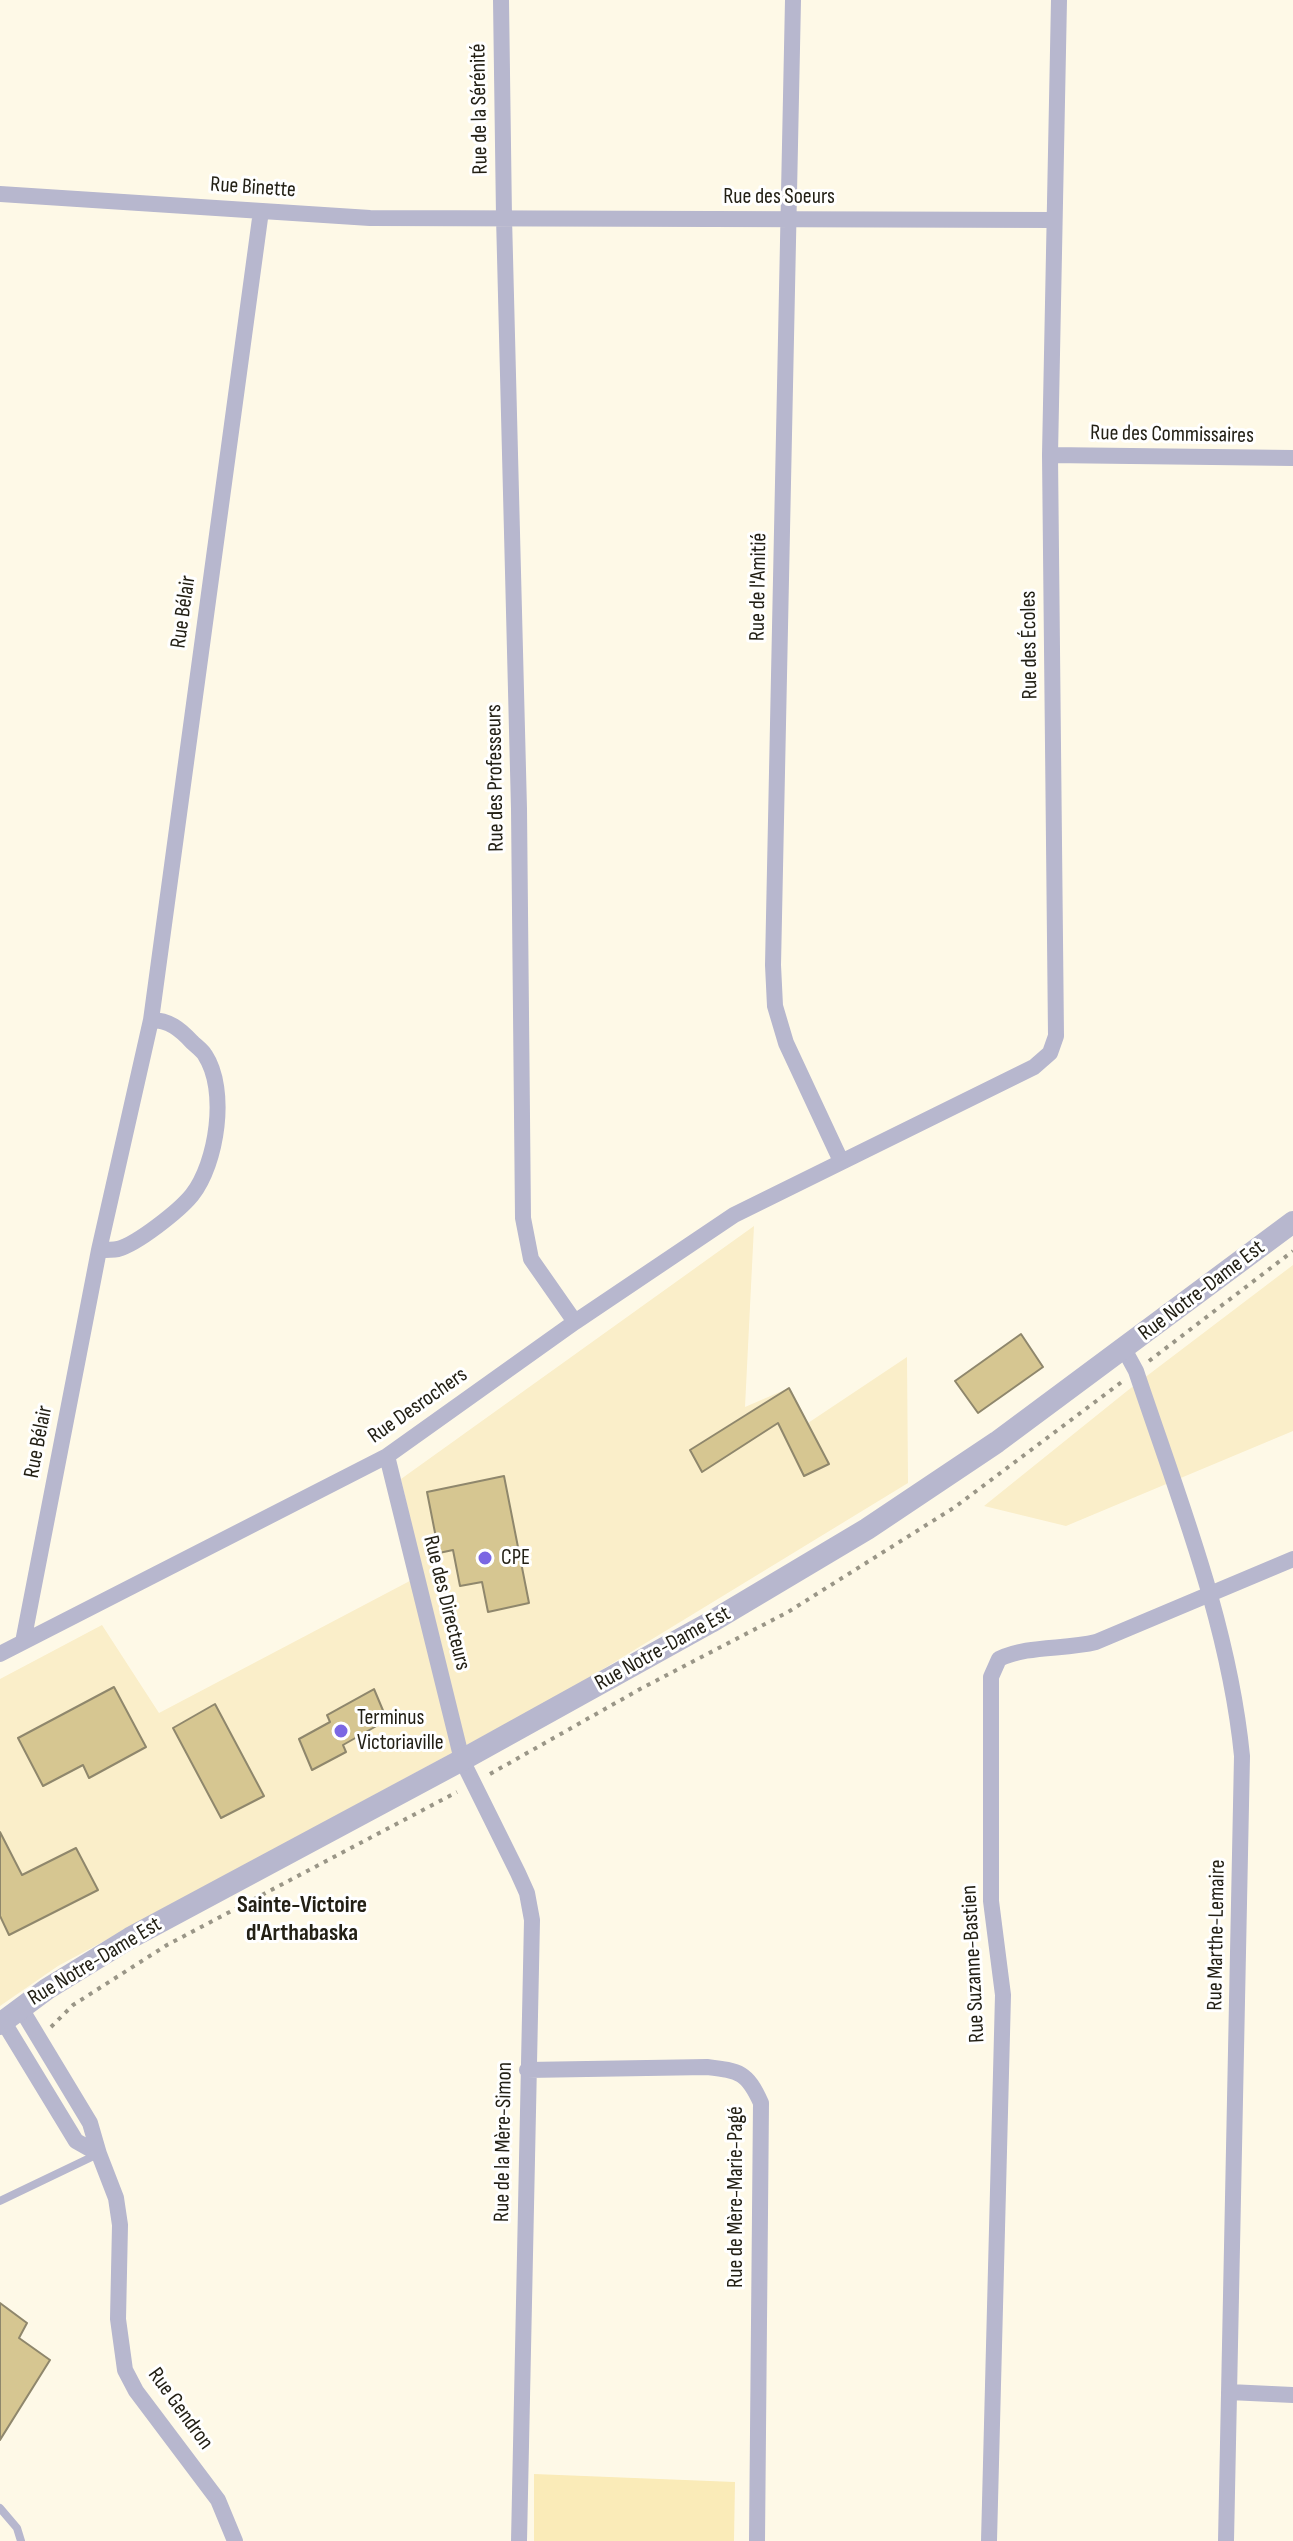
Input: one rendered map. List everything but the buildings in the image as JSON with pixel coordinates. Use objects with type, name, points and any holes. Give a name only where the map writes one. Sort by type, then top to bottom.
[{"type":"street","name":"Rue de la Sérénité","points":[[501,0],[504,217]]},
{"type":"street","name":"Rue de l'Amitié","points":[[793,0],[773,965],[775,1006],[786,1043],[841,1161]]},
{"type":"street","name":"Rue des Écoles","points":[[841,1161],[1034,1067],[1050,1053],[1056,1036],[1050,455],[1059,0]]},
{"type":"street","name":"Rue Binette","points":[[0,194],[370,218],[504,217]]},
{"type":"street","name":"Rue Bélair","points":[[23,1642],[99,1250],[151,1020],[261,211]]},
{"type":"street","name":"Rue des Soeurs","points":[[504,217],[1054,220]]},
{"type":"street","name":"Rue des Professeurs","points":[[504,217],[519,809],[523,1218],[531,1259],[575,1322]]},
{"type":"street","name":"Rue des Commissaires","points":[[1050,455],[1293,458]]},
{"type":"street","points":[[99,1250],[119,1249],[162,1223],[192,1195],[207,1167],[215,1137],[217,1105],[214,1076],[205,1054],[181,1031],[163,1020],[151,1020]]},
{"type":"street","name":"Rue Desrochers","points":[[0,1654],[387,1456],[575,1322],[734,1215],[841,1161]]},
{"type":"street","name":"Rue Notre-Dame Est","points":[[8,2018],[130,1938],[711,1622],[867,1529],[997,1442],[1293,1222]]},
{"type":"street","name":"Rue Marthe-Lemaire","points":[[1124,1349],[1136,1371],[1211,1593],[1239,1721],[1242,1756],[1226,2541]]},
{"type":"street","name":"Rue des Directeurs","points":[[387,1456],[462,1760]]},
{"type":"street","name":"Rue Suzanne-Bastien","points":[[989,2541],[1003,1995],[991,1901],[991,1677],[999,1659],[1013,1652],[1075,1647],[1096,1642],[1293,1559]]},
{"type":"street","name":"Rue de la Mère-Simon","points":[[462,1760],[527,1893],[532,1920],[519,2541]]},
{"type":"street","name":"Rue Gendron","points":[[8,2018],[90,2123],[116,2198],[120,2225],[118,2319],[125,2370],[148,2408],[218,2500],[235,2541]]},
{"type":"street","name":"Rue de Mère-Marie-Pagé","points":[[527,2070],[707,2067],[735,2071],[751,2080],[761,2103],[757,2541]]},
{"type":"street","points":[[1229,2392],[1293,2395]]},
{"type":"lane","points":[[0,2201],[99,2154]]},
{"type":"lane","points":[[0,2508],[17,2528],[21,2541]]},
{"type":"shaded area","points":[[754,1226],[745,1407],[789,1388],[808,1423],[907,1357],[908,1483],[572,1688],[58,1966],[0,2006],[0,1679],[102,1625],[159,1713],[423,1574],[401,1479]]},
{"type":"shaded area","points":[[1293,1265],[1293,1431],[1066,1526],[984,1506],[1127,1391]]},
{"type":"shaded area","points":[[534,2474],[735,2482],[734,2541],[534,2541]]},
{"type":"place","name":"CPE","points":[[485,1558]]},
{"type":"place","name":"Terminus Victoriaville","points":[[341,1731]]},
{"type":"district","name":"Sainte-Victoire d'Arthabaska","points":[[302,1920]]}]
